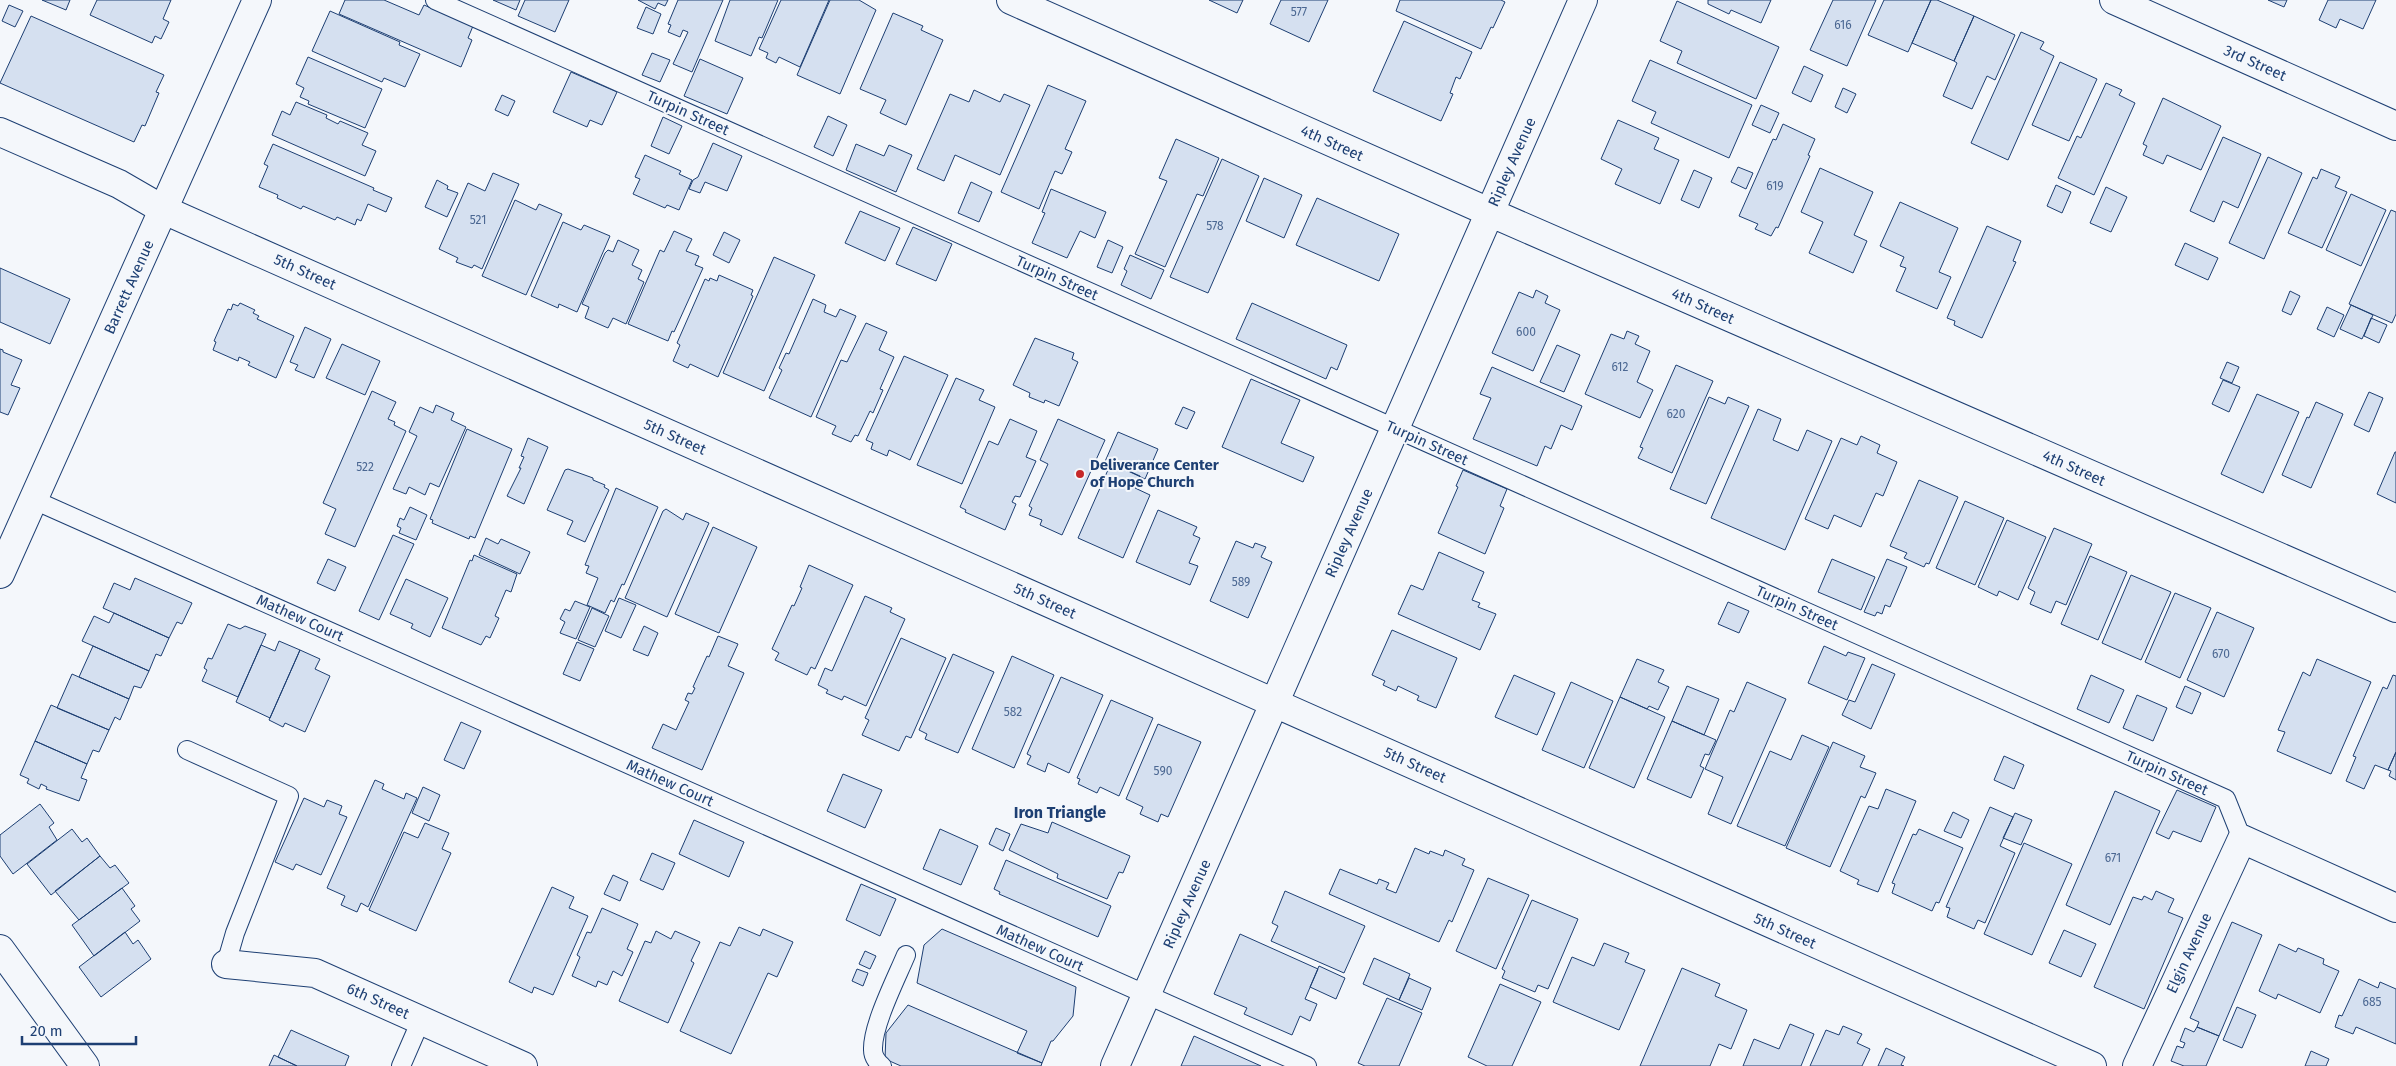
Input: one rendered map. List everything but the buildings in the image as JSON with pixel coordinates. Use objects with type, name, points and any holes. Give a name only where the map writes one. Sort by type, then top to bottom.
[{"type":"street","name":"Barrett Avenue","points":[[0,574],[257,0]]},
{"type":"street","name":"4th Street","points":[[1011,0],[1490,212],[2396,608]]},
{"type":"street","name":"Ripley Avenue","points":[[1115,1066],[1583,0]]},
{"type":"street","name":"3rd Street","points":[[2114,0],[2396,126]]},
{"type":"street","name":"5th Street","points":[[0,132],[119,184],[164,210],[2092,1066]]},
{"type":"street","points":[[2242,839],[2396,908]]},
{"type":"street","name":"Elgin Avenue","points":[[2137,1066],[2242,839]]},
{"type":"street","points":[[0,949],[85,1066]]},
{"type":"street","name":"6th Street","points":[[226,964],[316,973],[523,1066]]},
{"type":"lane","name":"Turpin Street","points":[[435,0],[2226,799],[2242,839]]},
{"type":"lane","name":"Mathew Court","points":[[34,500],[1307,1066]]},
{"type":"lane","points":[[187,750],[290,796],[235,933],[226,964]]},
{"type":"lane","points":[[882,1066],[877,1062],[872,1052],[873,1037],[906,955]]},
{"type":"lane","points":[[401,1066],[421,1020]]},
{"type":"place","name":"Deliverance Center of Hope Church","points":[[1080,474]]},
{"type":"district","name":"Iron Triangle","points":[[1060,812]]}]
